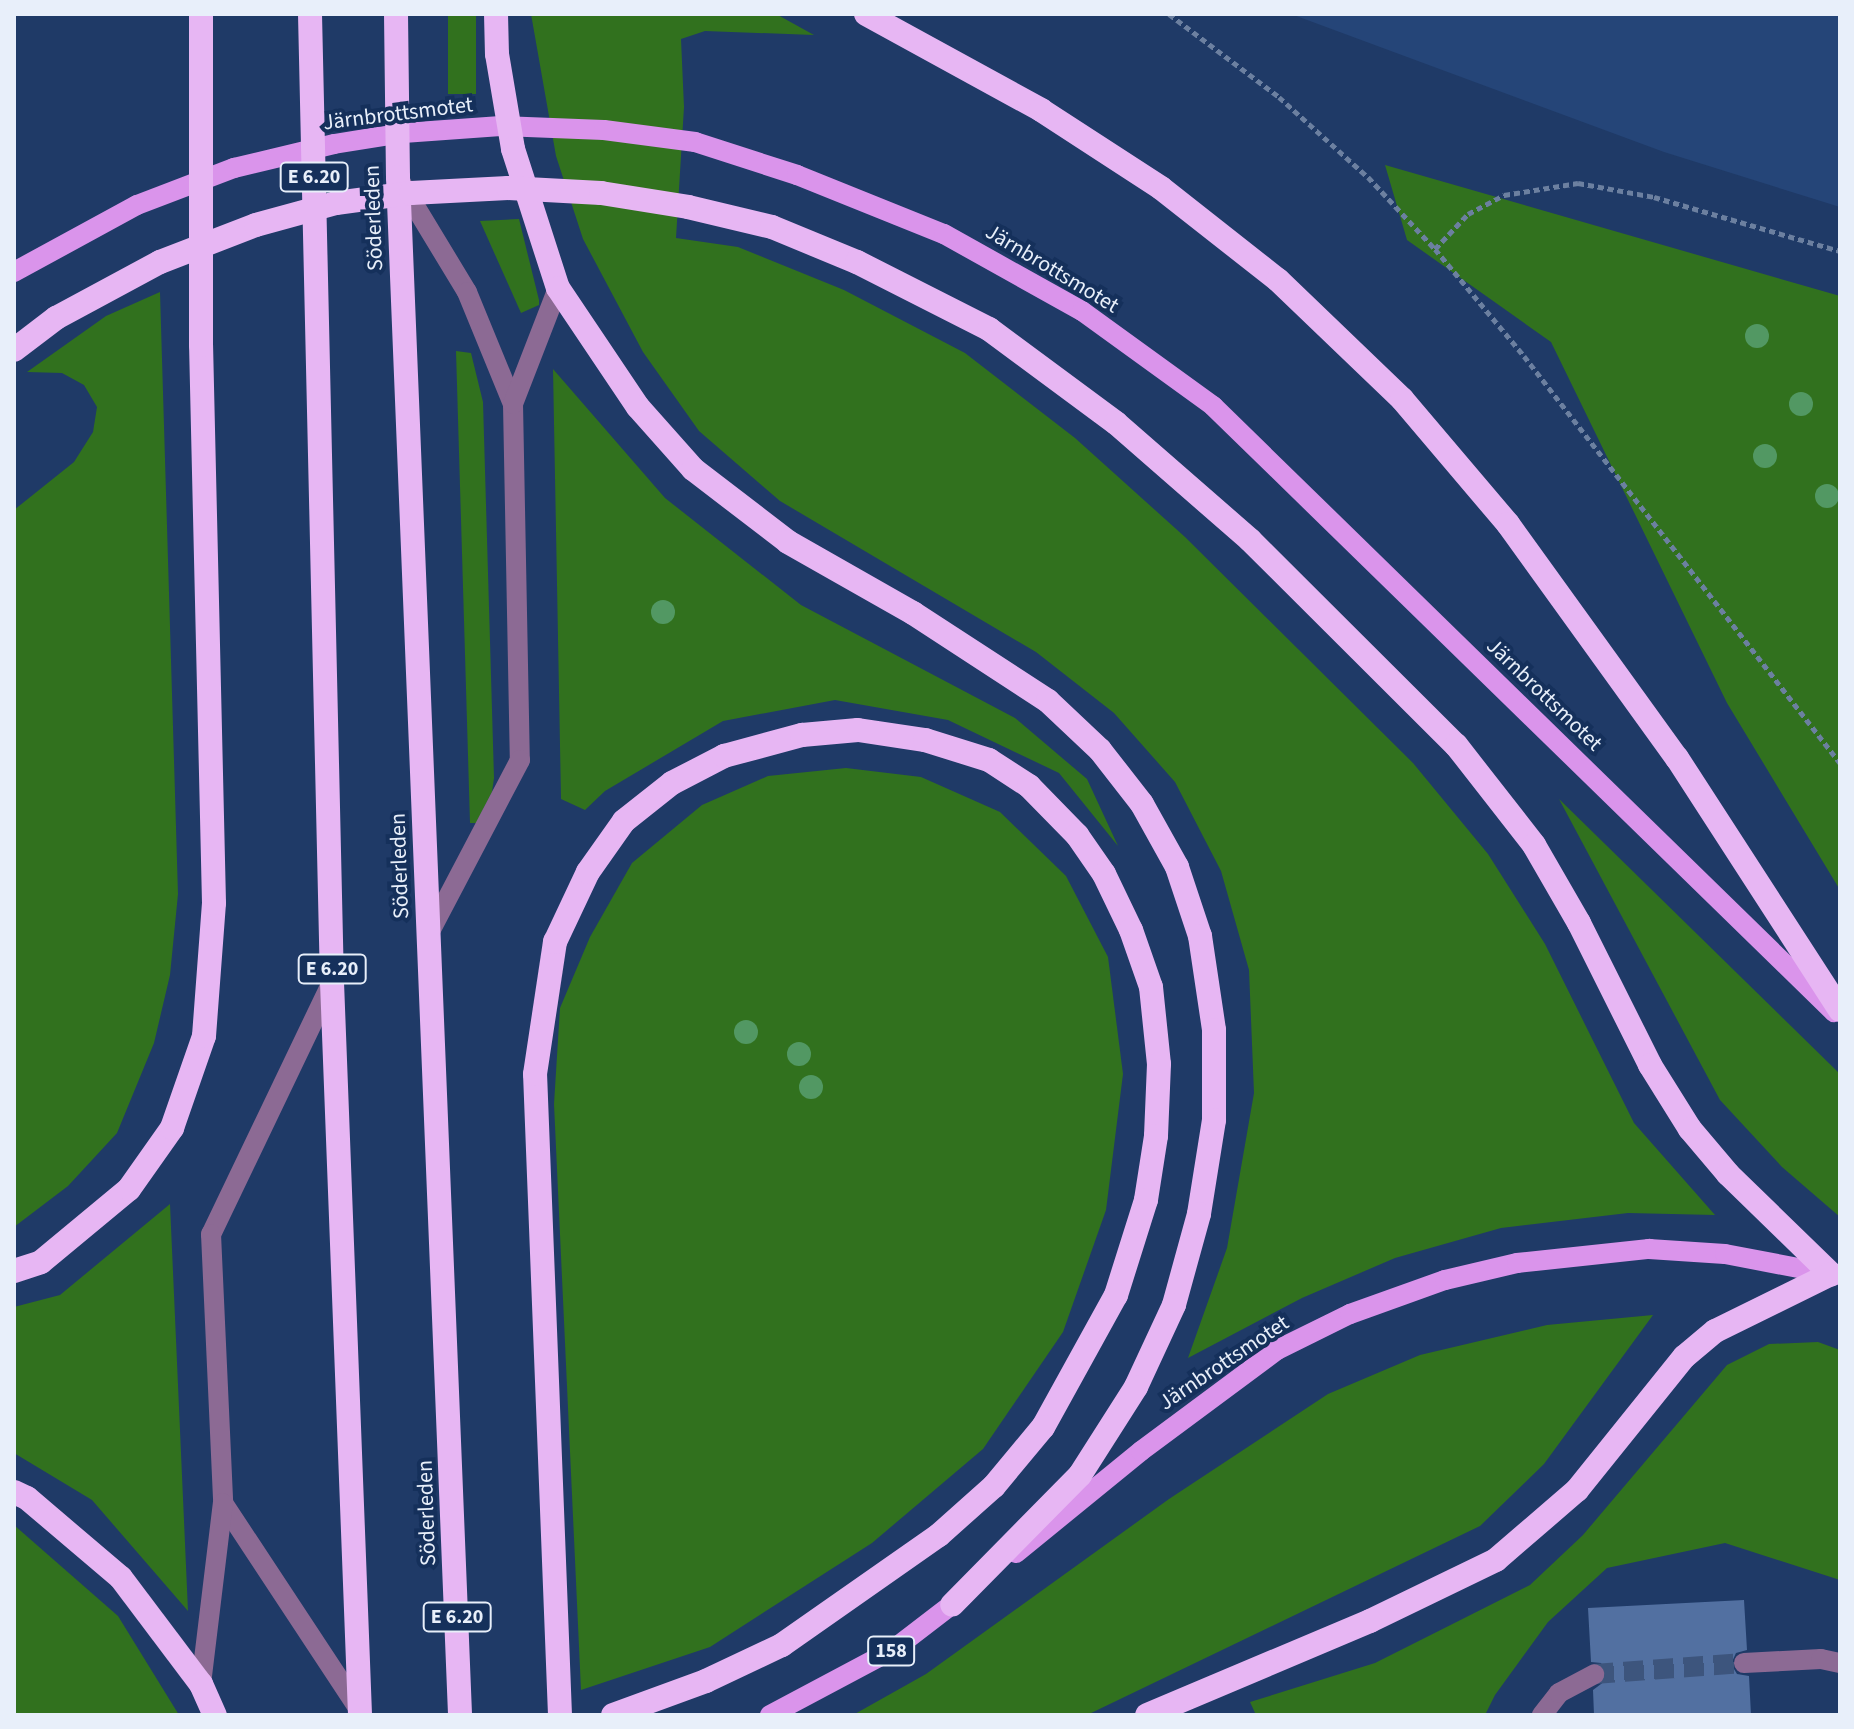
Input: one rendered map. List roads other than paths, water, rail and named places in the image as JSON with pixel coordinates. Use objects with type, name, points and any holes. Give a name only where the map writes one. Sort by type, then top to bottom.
[{"type":"highway","points":[[14,1271],[41,1262],[129,1189],[172,1128],[204,1036],[214,903],[201,345],[201,14]]},
{"type":"highway","name":"E 6.20","points":[[310,14],[332,982],[360,1712]]},
{"type":"highway","name":"Söderleden","points":[[396,14],[398,177],[460,1715]]},
{"type":"highway","points":[[496,14],[497,54],[513,149],[558,288],[638,407],[693,469],[788,542],[913,613],[1048,701],[1100,750],[1142,804],[1177,867],[1200,936],[1214,1030],[1214,1120],[1199,1214],[1174,1305],[1136,1387],[1080,1475],[952,1605]]},
{"type":"highway","points":[[866,14],[1041,110],[1161,188],[1278,280],[1402,399],[1508,524],[1668,746],[1840,1010]]},
{"type":"highway","points":[[14,350],[56,318],[160,262],[256,225],[336,203],[411,193],[508,188],[601,193],[688,207],[772,227],[857,262],[989,329],[1116,423],[1250,540],[1456,745],[1534,845],[1572,910],[1650,1065],[1690,1129],[1728,1174],[1835,1275],[1715,1331],[1684,1357],[1577,1490],[1496,1560],[1370,1621],[1147,1715]]},
{"type":"highway","points":[[560,1715],[535,1074],[555,942],[588,872],[624,821],[672,783],[724,756],[802,735],[858,730],[925,740],[989,760],[1029,786],[1077,835],[1104,874],[1151,987],[1159,1064],[1156,1136],[1146,1200],[1116,1295],[1084,1358],[1043,1427],[994,1486],[939,1535],[782,1645],[672,1694],[613,1715]]},
{"type":"highway","points":[[14,1492],[27,1498],[121,1578],[201,1684],[215,1715]]},
{"type":"main road","name":"Järnbrottsmotet","points":[[14,272],[39,255],[137,205],[234,168],[334,144],[403,133],[501,126],[604,130],[695,142],[797,175],[944,234],[1082,311],[1213,406],[1840,1018]]},
{"type":"main road","name":"Järnbrottsmotet","points":[[770,1715],[825,1689],[894,1649],[1217,1392],[1277,1350],[1350,1314],[1445,1280],[1517,1263],[1594,1253],[1649,1249],[1725,1254],[1835,1275]]},
{"type":"lane","points":[[398,177],[467,292],[513,404],[520,760],[429,933]]},
{"type":"lane","points":[[513,404],[558,288]]},
{"type":"lane","points":[[201,1684],[223,1503],[211,1234],[332,982]]},
{"type":"lane","points":[[223,1503],[360,1712]]},
{"type":"lane","points":[[1744,1663],[1821,1659],[1840,1663]]},
{"type":"lane","points":[[1542,1715],[1559,1693],[1594,1674]]},
{"type":"tunnel","points":[[1594,1674],[1744,1663]]}]
